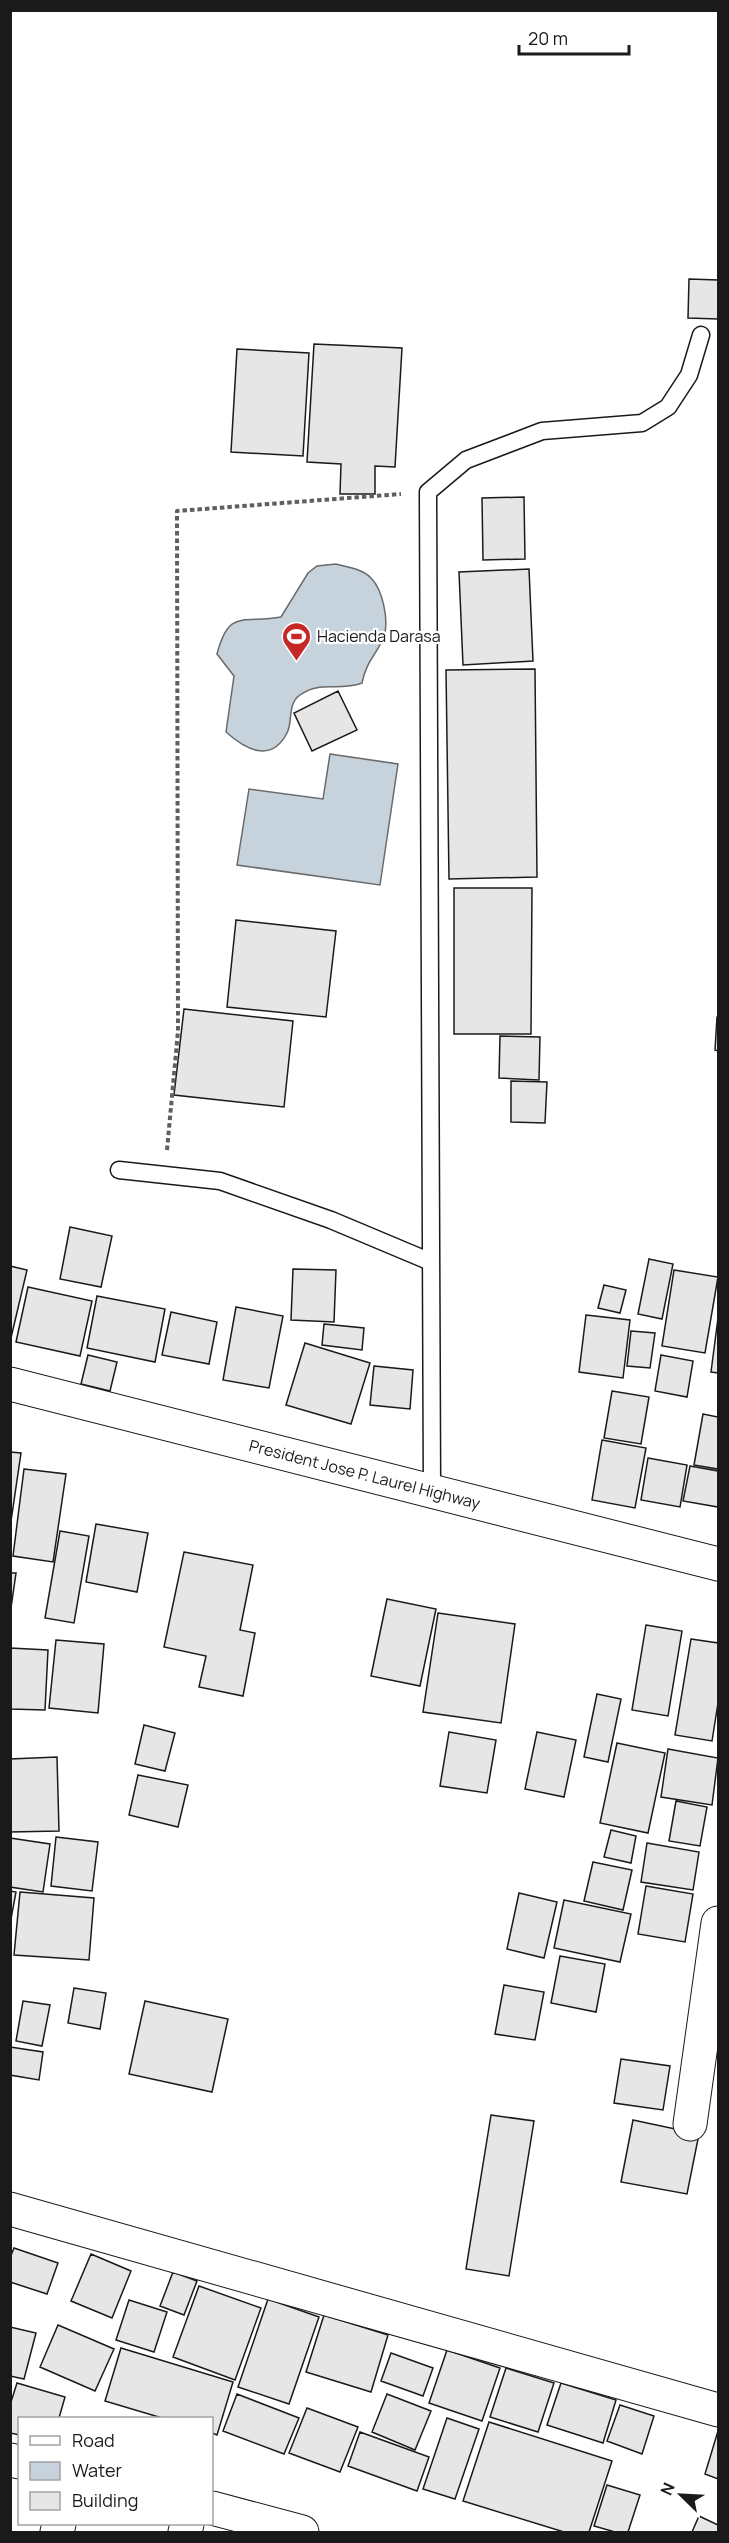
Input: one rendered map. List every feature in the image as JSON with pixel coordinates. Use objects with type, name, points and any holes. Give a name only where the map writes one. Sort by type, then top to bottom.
[{"type":"main road","name":"President Jose P. Laurel Highway","points":[[10,1384],[718,1564]]},
{"type":"main road","points":[[690,2124],[718,1923]]},
{"type":"main road","points":[[10,2209],[718,2410]]},
{"type":"main road","points":[[213,2508],[302,2532]]},
{"type":"lane","points":[[432,1490],[428,492],[466,460],[542,431],[642,423],[668,407],[689,375],[701,335]]},
{"type":"lane","points":[[119,1170],[220,1181],[331,1220],[431,1262]]},
{"type":"path","points":[[165,1175],[178,1031],[177,512],[428,492]]},
{"type":"water","name":"Hacienda Darasa","points":[[336,564],[364,572],[375,583],[382,598],[386,622],[384,636],[366,669],[362,683],[345,687],[315,688],[300,695],[293,703],[287,733],[281,743],[273,748],[266,751],[258,750],[241,744],[226,732],[234,676],[217,654],[222,639],[227,630],[239,621],[281,617],[308,573],[317,566]]},
{"type":"water","points":[[330,754],[398,764],[380,885],[237,865],[249,789],[323,799]]},
{"type":"building","points":[[689,279],[718,280],[718,319],[688,318]]},
{"type":"building","points":[[314,344],[402,348],[395,467],[375,466],[375,494],[340,494],[341,464],[307,462]]},
{"type":"building","points":[[237,349],[309,353],[303,456],[231,452]]},
{"type":"building","points":[[524,497],[525,559],[483,560],[482,498]]},
{"type":"building","points":[[529,569],[533,661],[463,665],[459,572]]},
{"type":"building","points":[[535,669],[537,877],[449,879],[446,670]]},
{"type":"building","points":[[338,691],[357,730],[312,751],[294,713]]},
{"type":"building","points":[[454,888],[532,888],[531,1034],[454,1034]]},
{"type":"building","points":[[236,920],[336,931],[326,1017],[227,1007]]},
{"type":"building","points":[[184,1009],[293,1021],[284,1107],[174,1095]]},
{"type":"building","points":[[718,1017],[718,1051],[715,1050]]},
{"type":"building","points":[[500,1036],[540,1037],[539,1080],[499,1078]]},
{"type":"building","points":[[511,1081],[547,1082],[545,1123],[511,1122]]},
{"type":"building","points":[[70,1227],[112,1236],[101,1287],[60,1279]]},
{"type":"building","points":[[649,1259],[673,1264],[662,1319],[638,1314]]},
{"type":"building","points":[[10,1266],[27,1270],[10,1342]]},
{"type":"building","points":[[293,1269],[336,1270],[334,1322],[291,1320]]},
{"type":"building","points":[[674,1270],[718,1277],[705,1353],[662,1346]]},
{"type":"building","points":[[604,1285],[626,1290],[620,1313],[598,1308]]},
{"type":"building","points":[[28,1287],[92,1301],[80,1356],[16,1342]]},
{"type":"building","points":[[97,1296],[165,1309],[155,1362],[87,1348]]},
{"type":"building","points":[[236,1307],[283,1316],[269,1388],[223,1380]]},
{"type":"building","points":[[171,1312],[217,1322],[209,1364],[162,1355]]},
{"type":"building","points":[[586,1315],[630,1320],[623,1378],[579,1372]]},
{"type":"building","points":[[718,1318],[718,1373],[711,1372]]},
{"type":"building","points":[[324,1324],[364,1328],[362,1350],[322,1345]]},
{"type":"building","points":[[631,1331],[655,1333],[650,1368],[627,1366]]},
{"type":"building","points":[[305,1343],[370,1363],[351,1424],[286,1405]]},
{"type":"building","points":[[88,1355],[117,1362],[110,1391],[81,1384]]},
{"type":"building","points":[[661,1355],[693,1361],[687,1397],[655,1391]]},
{"type":"building","points":[[374,1366],[413,1370],[410,1409],[370,1405]]},
{"type":"building","points":[[612,1391],[649,1397],[641,1444],[604,1438]]},
{"type":"building","points":[[703,1414],[718,1417],[718,1469],[694,1465]]},
{"type":"building","points":[[602,1440],[646,1448],[635,1508],[592,1500]]},
{"type":"building","points":[[10,1452],[21,1453],[10,1528]]},
{"type":"building","points":[[648,1458],[687,1465],[680,1507],[641,1500]]},
{"type":"building","points":[[690,1466],[718,1471],[718,1507],[683,1501]]},
{"type":"building","points":[[24,1469],[66,1474],[53,1562],[13,1556]]},
{"type":"building","points":[[96,1524],[148,1533],[137,1592],[86,1582]]},
{"type":"building","points":[[60,1531],[89,1536],[74,1623],[45,1618]]},
{"type":"building","points":[[184,1552],[253,1565],[240,1630],[255,1633],[243,1696],[199,1687],[206,1656],[164,1647]]},
{"type":"building","points":[[10,1573],[16,1573],[10,1615]]},
{"type":"building","points":[[387,1599],[436,1609],[420,1686],[371,1676]]},
{"type":"building","points":[[438,1613],[515,1624],[501,1723],[423,1712]]},
{"type":"building","points":[[646,1625],[682,1631],[668,1716],[632,1710]]},
{"type":"building","points":[[691,1639],[718,1643],[718,1703],[712,1741],[675,1735]]},
{"type":"building","points":[[56,1640],[104,1644],[98,1713],[49,1708]]},
{"type":"building","points":[[10,1648],[48,1650],[45,1710],[10,1709]]},
{"type":"building","points":[[597,1694],[621,1699],[608,1762],[584,1757]]},
{"type":"building","points":[[144,1725],[175,1733],[165,1771],[135,1764]]},
{"type":"building","points":[[449,1732],[496,1740],[487,1793],[440,1786]]},
{"type":"building","points":[[537,1732],[576,1740],[564,1797],[525,1789]]},
{"type":"building","points":[[617,1743],[665,1753],[648,1833],[600,1823]]},
{"type":"building","points":[[668,1749],[718,1758],[712,1805],[661,1797]]},
{"type":"building","points":[[57,1757],[59,1831],[10,1832],[10,1759]]},
{"type":"building","points":[[138,1775],[188,1785],[178,1827],[129,1815]]},
{"type":"building","points":[[676,1801],[707,1807],[700,1846],[669,1841]]},
{"type":"building","points":[[611,1830],[636,1836],[631,1863],[604,1857]]},
{"type":"building","points":[[56,1837],[98,1842],[92,1891],[51,1886]]},
{"type":"building","points":[[10,1838],[50,1844],[43,1892],[10,1887]]},
{"type":"building","points":[[647,1843],[699,1852],[693,1890],[641,1882]]},
{"type":"building","points":[[593,1862],[632,1870],[623,1910],[584,1901]]},
{"type":"building","points":[[646,1886],[693,1894],[685,1942],[638,1934]]},
{"type":"building","points":[[10,1891],[16,1892],[10,1924]]},
{"type":"building","points":[[20,1892],[94,1898],[89,1960],[14,1955]]},
{"type":"building","points":[[519,1893],[557,1902],[544,1958],[507,1949]]},
{"type":"building","points":[[564,1900],[631,1914],[620,1962],[554,1948]]},
{"type":"building","points":[[560,1956],[605,1964],[596,2012],[551,2003]]},
{"type":"building","points":[[504,1985],[544,1992],[535,2040],[495,2034]]},
{"type":"building","points":[[74,1988],[106,1993],[100,2029],[68,2023]]},
{"type":"building","points":[[23,2001],[50,2005],[42,2046],[16,2041]]},
{"type":"building","points":[[145,2001],[228,2019],[212,2092],[129,2074]]},
{"type":"building","points":[[10,2047],[43,2052],[39,2080],[10,2075]]},
{"type":"building","points":[[621,2059],[670,2066],[663,2110],[614,2103]]},
{"type":"building","points":[[491,2115],[534,2121],[509,2276],[466,2269]]},
{"type":"building","points":[[633,2120],[699,2134],[687,2194],[621,2182]]},
{"type":"building","points":[[14,2248],[58,2263],[47,2294],[10,2282],[10,2258]]},
{"type":"building","points":[[91,2254],[131,2271],[112,2318],[71,2301]]},
{"type":"building","points":[[173,2272],[197,2281],[184,2315],[160,2306]]},
{"type":"building","points":[[199,2286],[261,2308],[235,2380],[173,2357]]},
{"type":"building","points":[[268,2299],[319,2317],[289,2404],[238,2387]]},
{"type":"building","points":[[129,2300],[167,2312],[154,2352],[116,2340]]},
{"type":"building","points":[[324,2315],[388,2335],[371,2392],[306,2372]]},
{"type":"building","points":[[58,2325],[114,2349],[95,2391],[40,2367]]},
{"type":"building","points":[[10,2327],[36,2333],[24,2379],[10,2376]]},
{"type":"building","points":[[121,2348],[233,2382],[217,2435],[213,2433],[213,2417],[159,2417],[105,2401]]},
{"type":"building","points":[[447,2350],[500,2368],[482,2421],[429,2403]]},
{"type":"building","points":[[391,2353],[433,2368],[423,2396],[381,2381]]},
{"type":"building","points":[[506,2368],[554,2383],[538,2432],[490,2417]]},
{"type":"building","points":[[17,2383],[65,2397],[59,2417],[18,2417],[18,2435],[10,2433],[10,2405]]},
{"type":"building","points":[[561,2383],[616,2400],[603,2443],[547,2425]]},
{"type":"building","points":[[237,2394],[299,2418],[284,2454],[223,2431]]},
{"type":"building","points":[[387,2394],[431,2411],[415,2450],[372,2432]]},
{"type":"building","points":[[620,2405],[654,2416],[642,2454],[607,2441]]},
{"type":"building","points":[[307,2408],[358,2427],[340,2472],[289,2453]]},
{"type":"building","points":[[447,2418],[479,2429],[455,2499],[423,2489]]},
{"type":"building","points":[[489,2422],[612,2461],[589,2532],[564,2532],[463,2501]]},
{"type":"building","points":[[718,2431],[718,2479],[705,2474]]},
{"type":"building","points":[[360,2432],[429,2457],[417,2491],[348,2466]]},
{"type":"building","points":[[607,2485],[640,2495],[628,2532],[615,2532],[594,2526]]},
{"type":"building","points":[[699,2516],[718,2525],[718,2532],[692,2532]]},
{"type":"place","name":"Hacienda Darasa","points":[[296,662]]}]
